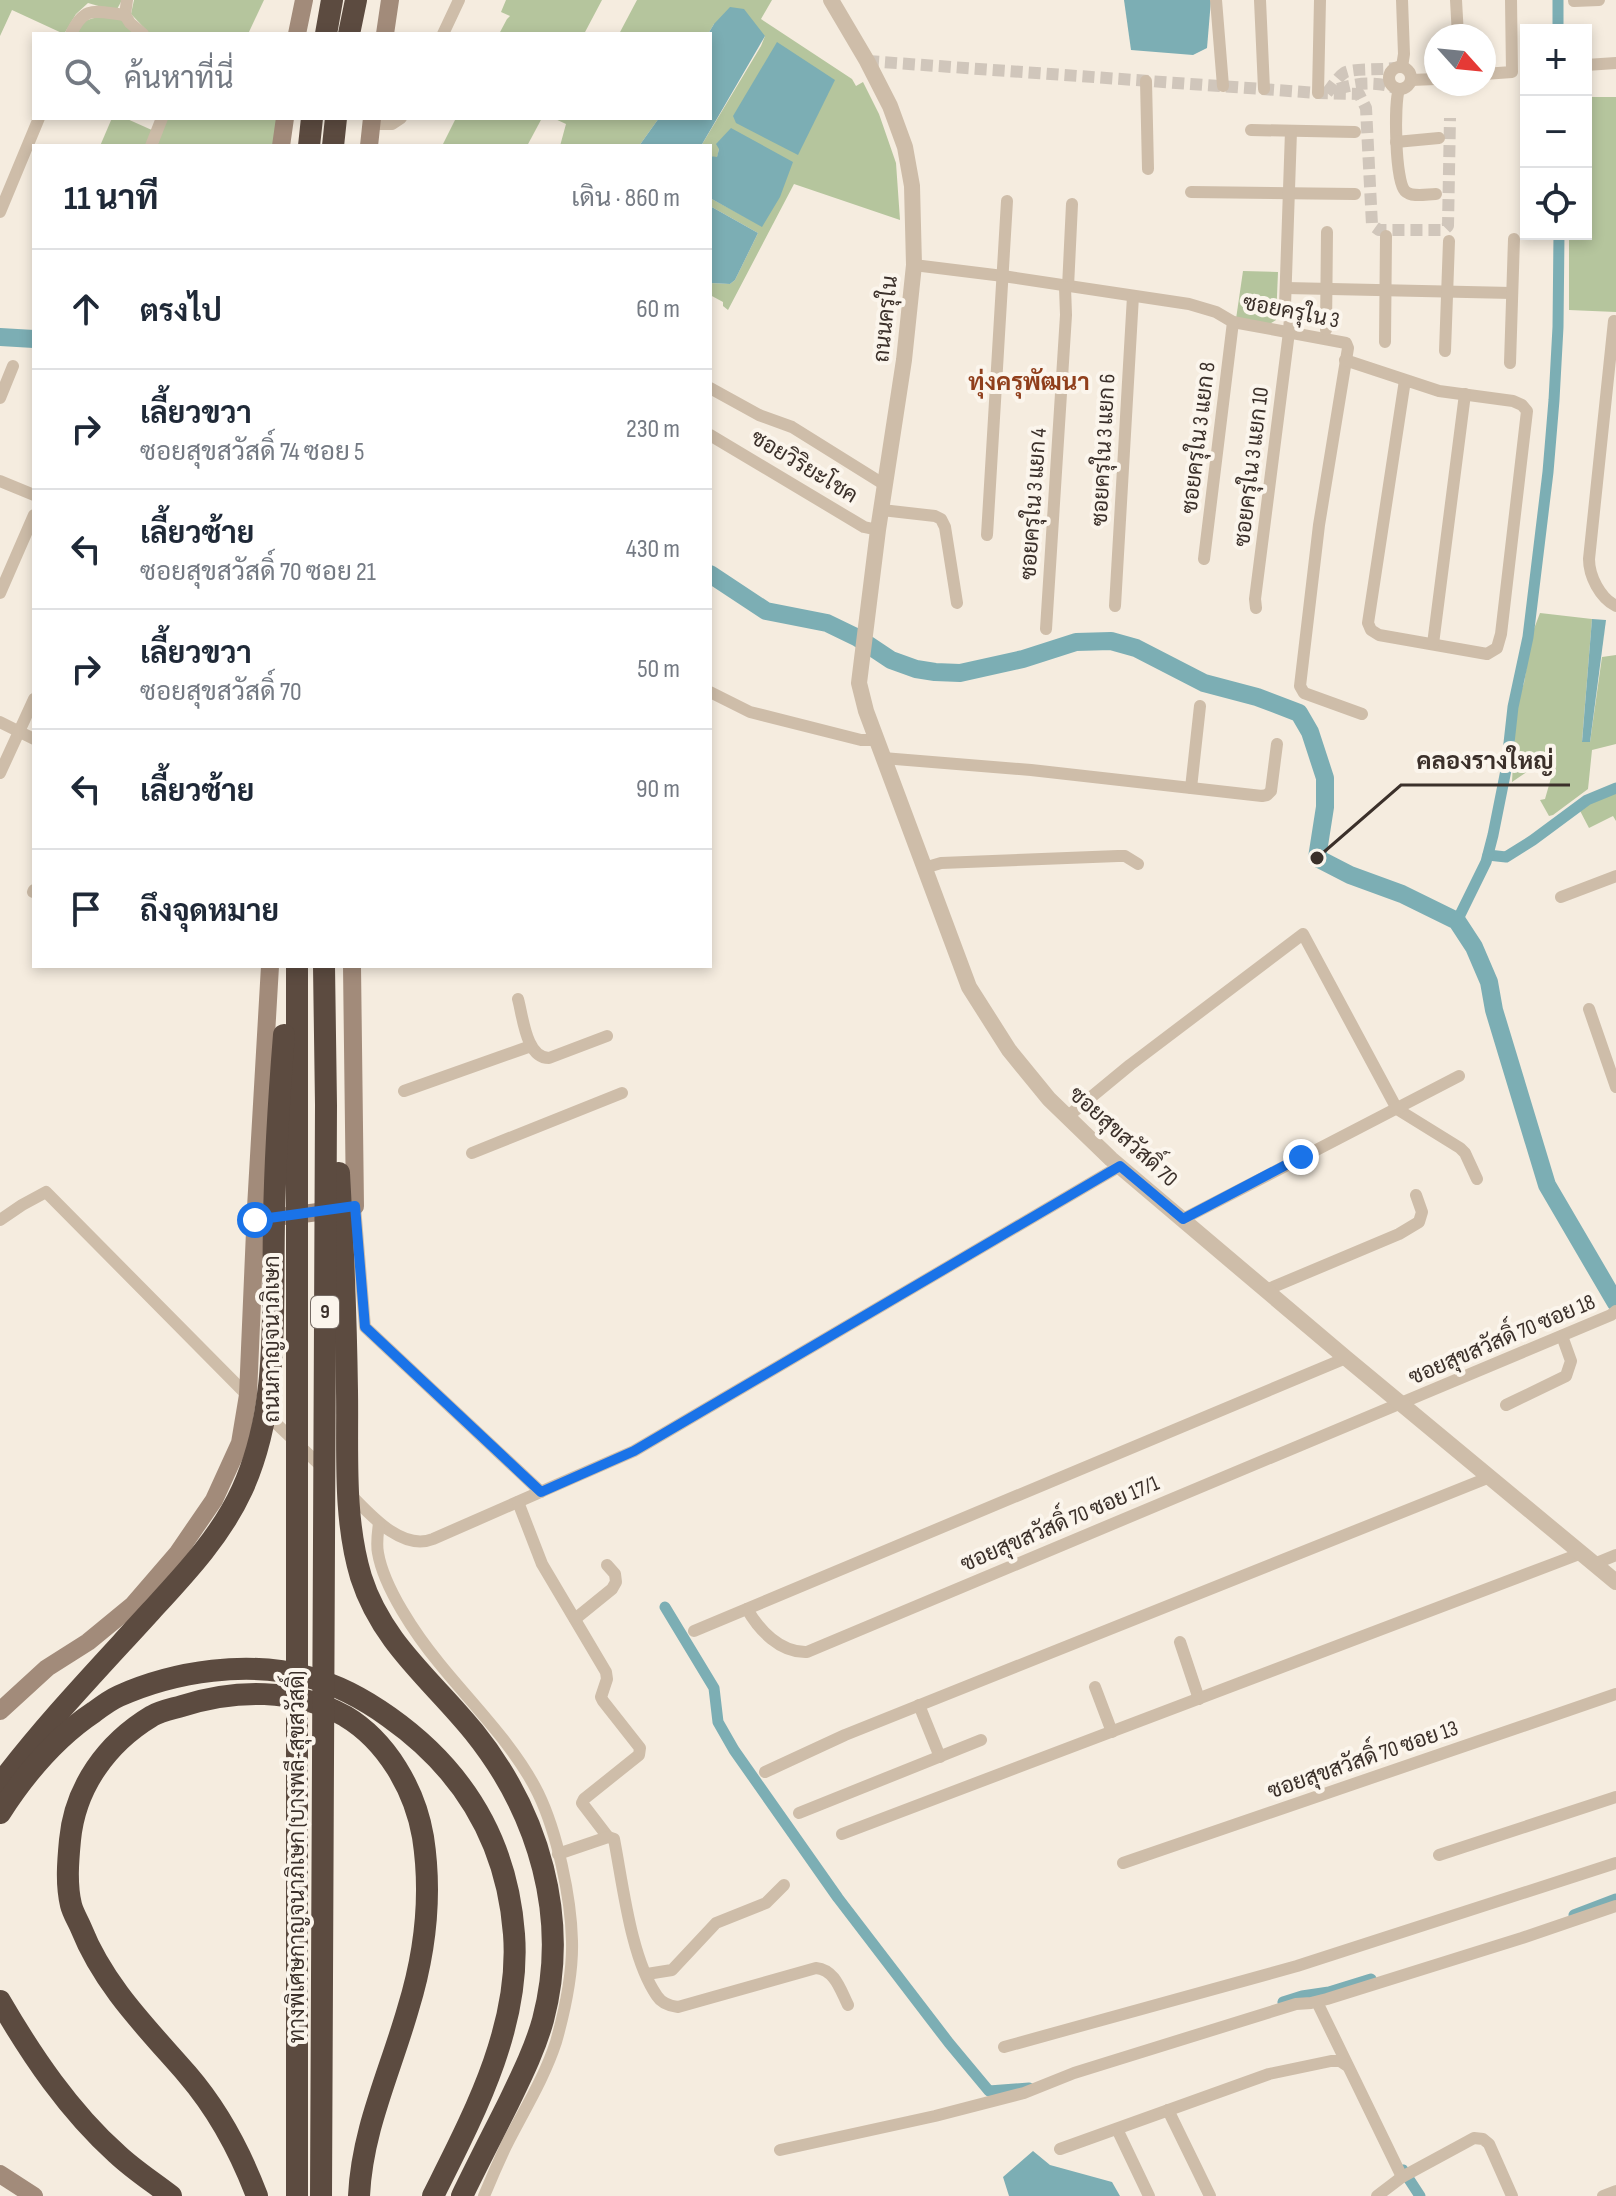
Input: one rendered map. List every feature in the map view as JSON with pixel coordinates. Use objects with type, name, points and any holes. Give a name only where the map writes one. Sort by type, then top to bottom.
[{"type":"highway","points":[[326,32],[332,0]]},
{"type":"highway","points":[[349,32],[356,0]]},
{"type":"highway","points":[[309,144],[312,120]]},
{"type":"highway","points":[[333,144],[336,120]]},
{"type":"highway","points":[[0,1784],[56,1716],[184,1575],[216,1533],[241,1492],[259,1446],[268,1406],[271,1366],[275,1170],[290,968]]},
{"type":"highway","name":"ถนนกาญจนาภิเษก","points":[[297,968],[298,1519]]},
{"type":"highway","name":"9","points":[[324,968],[326,1105]]},
{"type":"highway","points":[[326,1105],[336,1141],[339,1172],[346,1312],[349,1514],[353,1549],[374,1609],[389,1634],[474,1732],[510,1784],[535,1839],[551,1907],[551,1971],[543,2020],[527,2064],[462,2196]]},
{"type":"highway","name":"ทางพิเศษกาญจนาภิเษก (บางพลี-สุขสวัสดิ์)","points":[[321,2196],[326,1105]]},
{"type":"highway","name":"ทางพิเศษกาญจนาภิเษก (บางพลี-สุขสวัสดิ์)","points":[[297,2196],[298,1519]]},
{"type":"highway","points":[[0,1813],[58,1740],[74,1725],[117,1696],[171,1678],[216,1669],[270,1670],[306,1676],[341,1688],[369,1702],[437,1756],[469,1794],[501,1859],[514,1934],[514,1967],[506,2021],[489,2076],[433,2196]]},
{"type":"highway","points":[[257,2196],[246,2165],[225,2125],[188,2075],[104,1975],[71,1905],[67,1864],[71,1826],[82,1792],[98,1764],[126,1734],[155,1714],[230,1694],[271,1694],[306,1701],[345,1716],[375,1739],[400,1771],[416,1809],[423,1838],[428,1902],[420,1966],[369,2130],[360,2173],[359,2196]]},
{"type":"highway","points":[[0,2001],[70,2105],[116,2154],[171,2196]]},
{"type":"main road","points":[[297,32],[304,0]]},
{"type":"main road","points":[[385,32],[390,0]]},
{"type":"main road","points":[[281,144],[285,120]]},
{"type":"main road","points":[[369,144],[372,121]]},
{"type":"main road","points":[[0,1711],[47,1668],[88,1642],[133,1605],[177,1554],[214,1500],[240,1443],[248,1395],[270,968]]},
{"type":"main road","points":[[255,1220],[355,1206],[352,968]]},
{"type":"main road","points":[[0,2174],[34,2196]]},
{"type":"street","points":[[127,0],[125,15],[141,32]]},
{"type":"street","points":[[444,32],[459,0]]},
{"type":"street","name":"ถนนครุใน","points":[[831,0],[890,106],[905,147],[912,186],[914,265],[904,360],[862,658]]},
{"type":"street","points":[[1216,0],[1223,86]]},
{"type":"street","points":[[1260,0],[1264,89]]},
{"type":"street","points":[[1318,93],[1320,0]]},
{"type":"street","points":[[1402,0],[1402,67]]},
{"type":"street","points":[[1456,0],[1457,24]]},
{"type":"street","points":[[1511,0],[1512,72]]},
{"type":"street","points":[[1574,1],[1599,0]]},
{"type":"street","points":[[72,32],[84,14],[125,15]]},
{"type":"street","points":[[1592,65],[1616,63]]},
{"type":"street","points":[[1402,67],[1408,70],[1411,80],[1406,88],[1399,89],[1392,86],[1389,76],[1395,68],[1402,67]]},
{"type":"street","points":[[1496,73],[1520,71]]},
{"type":"street","points":[[1411,80],[1424,79]]},
{"type":"street","points":[[1146,81],[1148,169]]},
{"type":"street","points":[[1399,89],[1396,142],[1400,184],[1410,194],[1436,194]]},
{"type":"street","points":[[0,212],[8,172],[38,120]]},
{"type":"street","points":[[152,144],[161,120]]},
{"type":"street","points":[[372,121],[392,124],[398,120]]},
{"type":"street","points":[[1251,130],[1355,132]]},
{"type":"street","name":"ซอยครุใน 3 แยก 10","points":[[1256,608],[1284,331],[1279,314],[1285,306],[1291,131]]},
{"type":"street","points":[[1396,142],[1439,138]]},
{"type":"street","points":[[1191,192],[1355,194]]},
{"type":"street","points":[[987,535],[1007,201]]},
{"type":"street","name":"ซอยครุใน 3 แยก 4","points":[[1046,629],[1072,204]]},
{"type":"street","points":[[1326,330],[1327,232]]},
{"type":"street","points":[[1385,342],[1386,236]]},
{"type":"street","points":[[1510,363],[1514,239]]},
{"type":"street","points":[[1445,351],[1449,241]]},
{"type":"street","name":"ซอยครุใน 3","points":[[914,265],[1205,307],[1233,322],[1346,343],[1348,348],[1319,525],[1300,686],[1304,693],[1362,714]]},
{"type":"street","points":[[1286,288],[1512,293]]},
{"type":"street","name":"ซอยครุใน 3 แยก 6","points":[[1115,606],[1133,296]]},
{"type":"street","points":[[1614,321],[1609,426],[1589,569],[1597,587],[1608,602],[1616,606]]},
{"type":"street","name":"ซอยครุใน 3 แยก 8","points":[[1204,559],[1233,322]]},
{"type":"street","points":[[1345,360],[1439,391],[1513,401],[1527,411],[1501,634],[1497,648],[1487,654],[1379,635],[1371,630],[1368,623],[1405,380]]},
{"type":"street","points":[[0,398],[13,366]]},
{"type":"street","points":[[712,389],[759,415],[792,427],[885,485]]},
{"type":"street","points":[[1433,644],[1465,394]]},
{"type":"street","name":"ซอยวิริยะโชค","points":[[712,436],[864,527],[878,530]]},
{"type":"street","points":[[0,481],[32,494]]},
{"type":"street","points":[[882,510],[941,519],[945,527],[957,603]]},
{"type":"street","points":[[0,593],[32,520]]},
{"type":"street","name":"ซอยสุขสวัสดิ์ 70","points":[[862,658],[859,683],[924,868],[969,987],[1009,1050],[1049,1099],[1120,1166],[1616,1582]]},
{"type":"street","points":[[712,693],[750,712],[861,740],[877,740]]},
{"type":"street","points":[[0,773],[32,703]]},
{"type":"street","points":[[1191,788],[1200,706]]},
{"type":"street","points":[[0,722],[32,738]]},
{"type":"street","points":[[883,758],[1042,771],[1262,796],[1271,791],[1277,744]]},
{"type":"street","points":[[924,868],[941,863],[1118,856],[1125,856],[1138,864]]},
{"type":"street","points":[[1561,897],[1616,876]]},
{"type":"street","points":[[1067,1117],[1130,1065],[1303,934],[1397,1109],[1460,1148],[1477,1179]]},
{"type":"street","points":[[518,999],[531,1046],[543,1058],[607,1036]]},
{"type":"street","points":[[1589,1009],[1616,1087]]},
{"type":"street","points":[[404,1091],[531,1046]]},
{"type":"street","points":[[1183,1219],[1459,1076]]},
{"type":"street","points":[[472,1153],[622,1093]]},
{"type":"street","points":[[0,1220],[46,1192],[379,1523],[406,1540],[426,1542],[634,1451],[1120,1166]]},
{"type":"street","points":[[1266,1290],[1399,1234],[1419,1222],[1422,1212],[1416,1195]]},
{"type":"street","points":[[355,1206],[365,1327],[541,1492]]},
{"type":"street","name":"ซอยสุขสวัสดิ์ 70 ซอย 18","points":[[1401,1403],[1614,1313]]},
{"type":"street","points":[[1506,1405],[1566,1376],[1571,1361],[1562,1336]]},
{"type":"street","points":[[694,1631],[1346,1358]]},
{"type":"street","name":"ซอยสุขสวัสดิ์ 70 ซอย 17/1","points":[[747,1609],[759,1628],[780,1644],[795,1651],[807,1652],[1401,1403]]},
{"type":"street","points":[[765,1772],[845,1735],[1490,1477]]},
{"type":"street","points":[[518,1502],[542,1564],[606,1672],[601,1697],[640,1748],[639,1755],[582,1803],[608,1837],[614,1839],[637,1955],[658,1998],[669,2006],[678,2007],[816,1968],[826,1969],[832,1974],[848,2005]]},
{"type":"street","points":[[379,1523],[377,1549],[403,1614],[513,1753],[538,1794],[558,1854],[566,1893],[572,1941],[567,1994],[555,2043],[484,2196]]},
{"type":"street","points":[[842,1834],[1199,1699],[1588,1558],[1616,1555]]},
{"type":"street","points":[[575,1619],[612,1589],[616,1582],[615,1574],[607,1565]]},
{"type":"street","points":[[1180,1642],[1199,1699]]},
{"type":"street","points":[[1095,1687],[1112,1732]]},
{"type":"street","name":"ซอยสุขสวัสดิ์ 70 ซอย 13","points":[[1123,1863],[1616,1694]]},
{"type":"street","points":[[919,1705],[940,1757]]},
{"type":"street","points":[[799,1813],[981,1740]]},
{"type":"street","points":[[1439,1855],[1616,1797]]},
{"type":"street","points":[[558,1854],[608,1837]]},
{"type":"street","points":[[1004,2047],[1297,1966],[1616,1863]]},
{"type":"street","points":[[647,1974],[672,1970],[716,1923],[766,1903],[784,1885]]},
{"type":"street","points":[[780,2150],[1024,2093],[1114,2060],[1296,2004],[1317,2002],[1616,1906]]},
{"type":"street","points":[[1317,2002],[1402,2177]]},
{"type":"street","points":[[1060,2149],[1269,2074],[1331,2061],[1346,2065]]},
{"type":"street","points":[[1168,2110],[1210,2196]]},
{"type":"street","points":[[1117,2129],[1149,2196]]},
{"type":"street","points":[[1377,2196],[1402,2177],[1474,2138],[1483,2139],[1489,2144],[1512,2196]]},
{"type":"street","points":[[1603,2196],[1616,2191]]},
{"type":"green space","points":[[0,0],[122,0],[116,11],[88,3],[76,14],[65,32],[12,10],[0,36]]},
{"type":"green space","points":[[134,0],[264,0],[249,32],[148,32],[131,14]]},
{"type":"green space","points":[[506,0],[602,0],[585,32],[500,32],[510,16],[501,12]]},
{"type":"green space","points":[[637,0],[772,0],[761,19],[852,79],[856,86],[863,82],[879,114],[896,163],[900,220],[794,184],[728,310],[723,302],[712,296],[712,283],[730,284],[735,280],[758,233],[712,207],[712,199],[762,226],[719,149],[717,158],[712,157],[712,144],[702,144],[765,36],[714,24],[709,32],[620,32]]},
{"type":"green space","points":[[94,18],[121,19],[137,32],[75,32],[79,26]]},
{"type":"green space","points":[[1592,97],[1616,97],[1616,312],[1569,310],[1569,240],[1592,240]]},
{"type":"green space","points":[[111,120],[129,120],[154,131],[149,144],[101,144]]},
{"type":"green space","points":[[166,120],[277,120],[274,144],[158,144]]},
{"type":"green space","points":[[455,120],[541,120],[528,144],[443,144]]},
{"type":"green space","points":[[557,120],[658,120],[640,144],[561,144],[566,124]]},
{"type":"green space","points":[[1243,271],[1278,272],[1276,320],[1268,325],[1236,319]]},
{"type":"green space","points":[[1540,613],[1592,619],[1582,741],[1590,742],[1602,657],[1616,655],[1616,744],[1592,750],[1588,789],[1549,816],[1540,800],[1545,799],[1551,778],[1546,771],[1531,769],[1512,782],[1516,705],[1524,683],[1532,634]]},
{"type":"green space","points":[[1616,786],[1616,821],[1613,816],[1589,828],[1577,805],[1598,792]]},
{"type":"water","points":[[1124,0],[1211,0],[1207,48],[1193,55],[1131,50]]},
{"type":"water","points":[[730,7],[744,9],[765,36],[702,144],[640,144],[658,120],[712,120],[712,32],[709,32]]},
{"type":"water","points":[[777,42],[835,80],[798,155],[736,123],[733,116]]},
{"type":"water","points":[[731,128],[793,162],[780,197],[762,227],[712,199],[712,156],[717,157],[719,149],[716,144]]},
{"type":"water","points":[[712,207],[758,233],[735,280],[730,284],[712,283]]},
{"type":"water","points":[[1592,619],[1606,620],[1590,742],[1582,742]]},
{"type":"water","points":[[1033,2151],[1050,2165],[1112,2182],[1120,2196],[1009,2196],[1003,2177]]},
{"type":"waterway","points":[[1558,0],[1558,24]]},
{"type":"waterway","points":[[1457,921],[1486,862],[1493,835],[1506,770],[1513,707],[1528,637],[1554,400],[1559,240]]},
{"type":"waterway","points":[[0,337],[32,339]]},
{"type":"waterway","points":[[712,575],[766,611],[827,623],[858,638],[891,660],[916,669],[960,673],[1023,659],[1076,642],[1111,641],[1136,648],[1204,683],[1257,697],[1299,713],[1310,732],[1325,778],[1325,807],[1317,858],[1457,921],[1474,947],[1489,982],[1494,1010],[1547,1185],[1616,1303]]},
{"type":"waterway","points":[[1488,855],[1506,857],[1587,800],[1616,788]]},
{"type":"waterway","points":[[665,1607],[714,1688],[718,1722],[734,1750],[838,1898],[989,2091],[1029,2088]]},
{"type":"waterway","points":[[1574,1915],[1616,1899]]},
{"type":"waterway","points":[[1283,2002],[1371,1979]]},
{"type":"waterway","points":[[1403,2170],[1420,2196]]},
{"type":"tunnel","points":[[867,61],[1359,94],[1366,108],[1372,225],[1379,230],[1444,230],[1448,226],[1450,118]]},
{"type":"tunnel","points":[[1327,93],[1348,71],[1395,68]]},
{"type":"tunnel","points":[[1338,89],[1366,84],[1395,88]]},
{"type":"place","name":"คลองรางใหญ่","points":[[1317,858]]},
{"type":"district","name":"ทุ่งครุพัฒนา","points":[[1029,382]]},
{"type":"route","points":[[255,1220],[355,1206],[365,1327],[541,1492],[634,1451],[1120,1166],[1183,1219],[1301,1157]]}]
